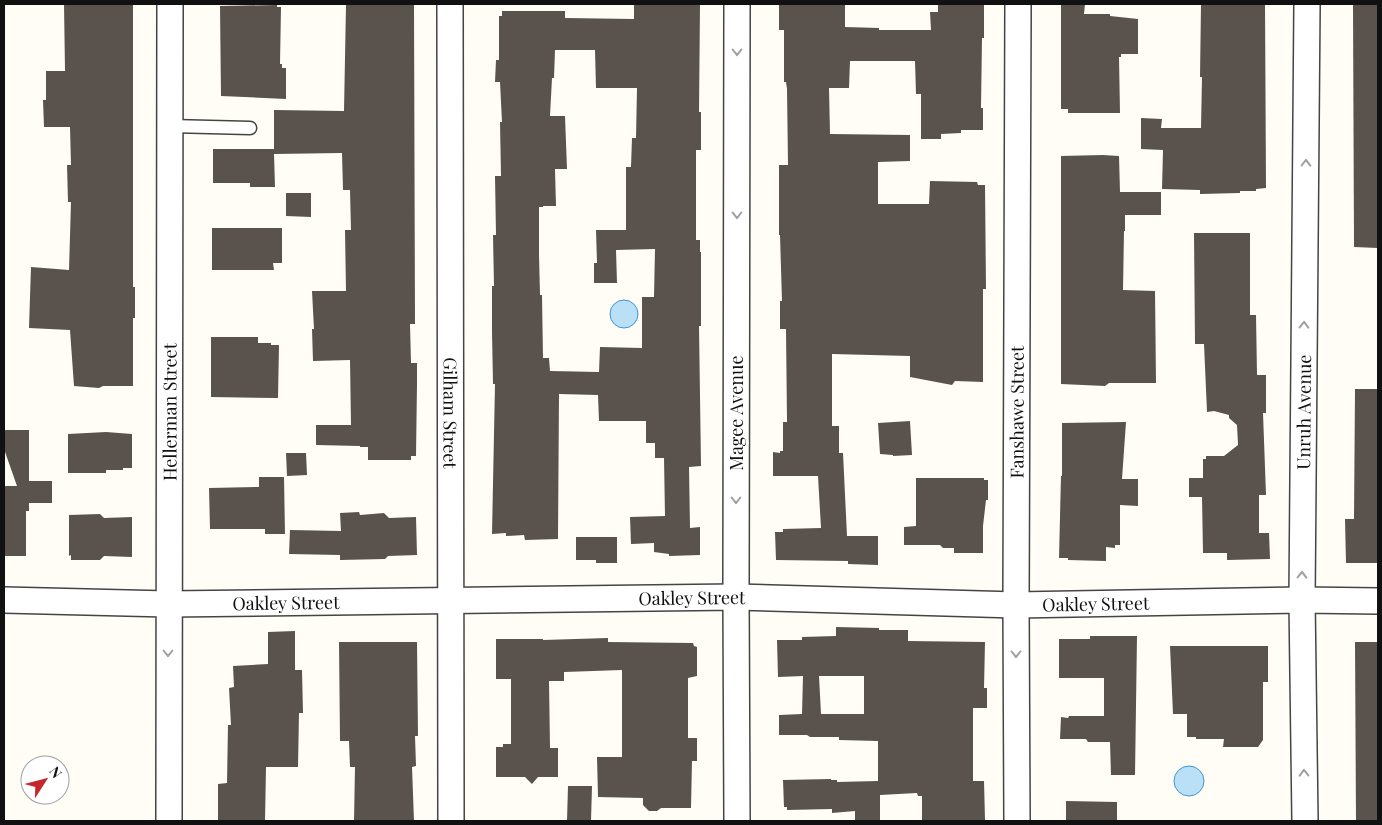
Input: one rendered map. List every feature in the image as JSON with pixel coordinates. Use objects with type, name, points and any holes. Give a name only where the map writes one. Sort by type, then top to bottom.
[{"type":"street","name":"Hellerman Street","points":[[169,821],[170,4]]},
{"type":"street","name":"Gilham Street","points":[[450,4],[451,821]]},
{"type":"street","name":"Magee Avenue","points":[[737,4],[737,821]]},
{"type":"street","name":"Fanshawe Street","points":[[1017,821],[1018,4]]},
{"type":"street","name":"Unruh Avenue","points":[[1305,821],[1302,600],[1307,4]]},
{"type":"street","name":"Oakley Street","points":[[4,600],[168,604],[736,597],[1016,605],[1302,600],[1378,601]]},
{"type":"lane","points":[[170,126],[250,128]]},
{"type":"water","points":[[624,300],[634,304],[638,314],[634,324],[624,328],[614,324],[610,314],[614,304]]},
{"type":"water","points":[[1189,766],[1200,770],[1204,781],[1200,792],[1189,796],[1178,792],[1174,781],[1178,770]]},
{"type":"building","points":[[64,4],[133,4],[133,287],[135,287],[135,318],[133,318],[133,386],[103,386],[99,388],[74,386],[70,330],[29,328],[31,267],[69,270],[71,202],[68,202],[67,165],[71,165],[70,127],[44,127],[43,100],[46,100],[46,71],[65,71]]},
{"type":"building","points":[[414,4],[415,324],[410,324],[411,363],[417,363],[417,383],[416,456],[411,456],[411,460],[368,460],[368,447],[316,445],[316,425],[351,425],[350,360],[313,361],[312,291],[346,291],[345,230],[351,230],[350,190],[343,190],[342,153],[274,154],[275,187],[250,187],[250,183],[213,183],[213,149],[274,149],[274,110],[344,111],[346,5]]},
{"type":"building","points":[[634,4],[700,4],[699,112],[701,112],[701,150],[696,150],[696,240],[700,240],[701,252],[701,326],[699,326],[701,466],[689,467],[690,528],[700,527],[700,555],[669,556],[669,554],[654,552],[654,543],[631,544],[630,517],[665,516],[664,458],[655,458],[655,443],[646,443],[646,421],[599,421],[598,395],[559,394],[558,539],[525,540],[524,535],[506,536],[506,533],[492,534],[495,384],[493,384],[492,332],[492,286],[494,286],[493,235],[496,235],[495,176],[501,176],[500,122],[502,122],[500,82],[495,82],[496,60],[499,60],[499,16],[502,16],[502,11],[565,11],[565,18],[634,19]],"holes":[[[555,50],[595,50],[596,88],[637,88],[636,138],[632,138],[631,167],[626,167],[626,230],[596,230],[597,263],[594,263],[594,283],[617,283],[616,250],[655,249],[654,297],[642,297],[642,348],[600,347],[599,372],[550,371],[549,358],[543,358],[539,207],[556,206],[555,169],[567,169],[565,116],[550,116]]]},
{"type":"building","points":[[779,4],[845,4],[845,27],[879,28],[879,30],[931,30],[930,12],[938,12],[938,4],[984,4],[981,108],[983,108],[983,130],[961,130],[961,133],[941,134],[941,139],[921,139],[921,94],[916,94],[915,61],[850,61],[849,88],[829,88],[830,134],[910,135],[910,161],[878,162],[878,204],[929,204],[930,181],[977,182],[978,185],[985,185],[986,289],[983,289],[983,382],[955,381],[952,385],[910,377],[910,356],[832,354],[832,426],[839,426],[839,453],[843,453],[847,536],[878,536],[878,565],[848,564],[848,561],[776,560],[775,532],[783,532],[783,529],[821,528],[818,476],[773,476],[773,452],[780,453],[780,451],[783,451],[783,422],[787,422],[786,329],[780,329],[780,301],[782,301],[779,235],[779,165],[788,165],[787,89],[786,82],[784,82],[784,30],[779,30]]},
{"type":"building","points":[[1061,4],[1085,4],[1084,14],[1110,14],[1110,16],[1138,19],[1138,54],[1121,54],[1121,57],[1119,57],[1120,113],[1068,113],[1068,109],[1061,109]]},
{"type":"building","points":[[1201,4],[1265,4],[1266,188],[1256,189],[1256,191],[1240,191],[1240,193],[1200,194],[1200,190],[1162,189],[1163,150],[1141,149],[1141,118],[1162,119],[1161,128],[1201,128]]},
{"type":"building","points":[[1353,4],[1378,4],[1378,248],[1354,247]]},
{"type":"building","points":[[277,5],[277,7],[281,7],[280,64],[282,64],[282,68],[286,68],[286,99],[221,96],[220,6]]},
{"type":"building","points":[[1061,156],[1119,156],[1120,192],[1161,192],[1161,215],[1125,215],[1124,231],[1123,290],[1155,291],[1156,383],[1109,383],[1105,386],[1061,384]]},
{"type":"building","points":[[286,193],[311,193],[311,217],[286,216]]},
{"type":"building","points":[[212,228],[282,228],[282,263],[273,263],[274,270],[212,270]]},
{"type":"building","points":[[1194,233],[1250,233],[1250,315],[1256,315],[1257,375],[1266,375],[1266,413],[1263,413],[1266,495],[1259,495],[1259,533],[1269,533],[1270,559],[1227,560],[1227,553],[1203,553],[1202,497],[1189,497],[1189,478],[1203,478],[1203,459],[1206,459],[1206,456],[1224,456],[1238,445],[1237,425],[1229,418],[1229,415],[1214,411],[1207,412],[1204,344],[1195,344]]},
{"type":"building","points":[[211,337],[258,337],[258,343],[279,345],[278,398],[211,397]]},
{"type":"building","points":[[1355,389],[1378,389],[1378,563],[1346,563],[1345,519],[1354,519]]},
{"type":"building","points":[[910,421],[912,455],[893,456],[880,454],[878,423]]},
{"type":"building","points":[[1126,422],[1122,479],[1138,479],[1138,506],[1120,505],[1120,545],[1115,545],[1115,548],[1106,547],[1106,561],[1059,558],[1062,423]]},
{"type":"building","points":[[4,430],[29,430],[29,481],[52,481],[52,503],[29,503],[29,511],[26,511],[26,556],[4,556],[4,486],[17,486],[4,449]]},
{"type":"building","points":[[106,432],[132,434],[132,468],[106,470],[106,473],[68,473],[68,434]]},
{"type":"building","points":[[286,453],[306,453],[307,475],[287,476]]},
{"type":"building","points":[[259,477],[284,477],[285,534],[265,534],[265,529],[210,529],[209,488],[259,487]]},
{"type":"building","points":[[916,478],[984,478],[984,480],[988,480],[988,500],[986,500],[983,526],[983,553],[954,553],[954,548],[943,548],[940,545],[904,545],[904,527],[916,526]]},
{"type":"building","points":[[359,512],[360,515],[384,513],[389,518],[416,517],[417,555],[388,556],[385,559],[340,560],[340,555],[289,554],[290,530],[341,531],[340,513]]},
{"type":"building","points":[[100,514],[104,518],[132,517],[132,557],[104,556],[100,560],[71,560],[71,555],[69,556],[69,515]]},
{"type":"building","points":[[576,537],[617,537],[617,563],[596,563],[596,560],[576,560]]},
{"type":"building","points":[[836,627],[879,628],[879,630],[908,630],[908,641],[985,642],[984,688],[987,688],[987,708],[973,708],[973,781],[984,781],[985,820],[922,820],[922,796],[918,796],[917,793],[880,795],[880,821],[855,821],[855,811],[832,813],[832,809],[787,810],[787,807],[784,807],[783,780],[831,779],[837,780],[837,782],[878,781],[878,741],[839,740],[839,737],[810,737],[807,735],[779,735],[779,715],[802,714],[803,676],[778,677],[777,640],[802,640],[802,637],[836,636]],"holes":[[[819,676],[864,676],[864,714],[821,714]]]},
{"type":"building","points":[[295,631],[295,670],[302,670],[303,713],[299,713],[298,767],[266,767],[265,821],[218,821],[218,784],[227,783],[228,725],[231,725],[229,688],[234,687],[233,666],[268,664],[268,632]]},
{"type":"building","points":[[1090,636],[1137,636],[1135,775],[1111,775],[1110,742],[1088,742],[1086,739],[1060,739],[1061,717],[1104,716],[1104,678],[1059,678],[1059,639],[1090,639]]},
{"type":"building","points":[[608,638],[608,642],[693,643],[697,647],[697,676],[688,678],[688,738],[697,738],[697,761],[692,761],[691,808],[661,808],[657,811],[649,811],[643,805],[643,798],[598,797],[597,757],[622,757],[622,670],[564,672],[564,681],[549,681],[550,748],[558,748],[558,777],[538,777],[532,784],[525,777],[496,777],[496,747],[503,747],[503,744],[511,744],[511,679],[496,679],[496,639]]},
{"type":"building","points":[[339,642],[417,642],[418,736],[415,736],[416,766],[412,767],[414,821],[354,821],[355,767],[350,767],[349,741],[340,741]]},
{"type":"building","points":[[1355,642],[1378,642],[1378,821],[1356,821]]},
{"type":"building","points":[[1170,646],[1268,646],[1268,682],[1263,682],[1263,740],[1258,747],[1223,747],[1224,739],[1196,739],[1196,737],[1187,737],[1187,714],[1173,714]]},
{"type":"building","points":[[568,786],[592,786],[591,821],[567,821]]},
{"type":"building","points":[[1066,801],[1117,802],[1117,821],[1066,821]]}]
